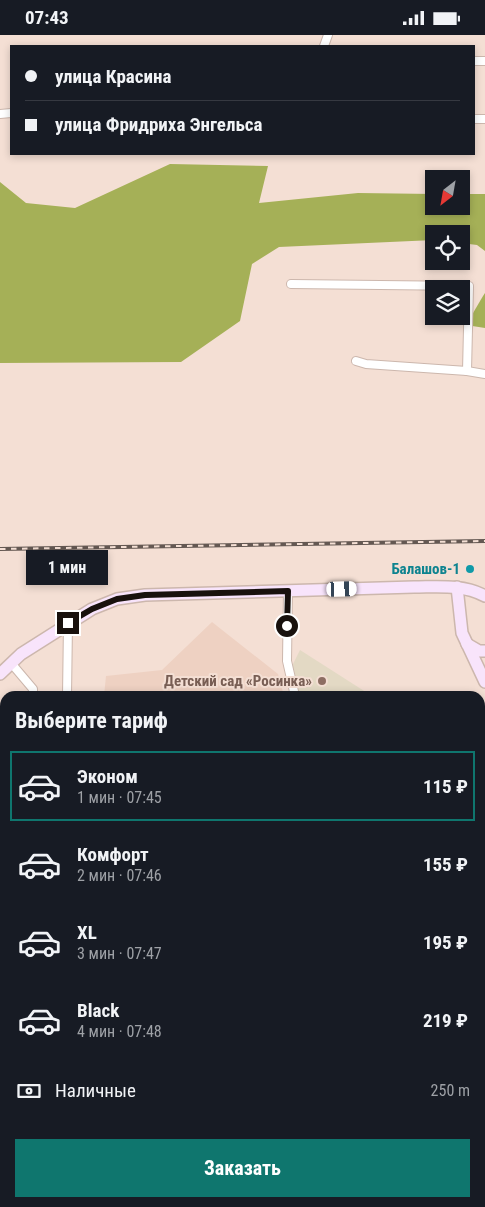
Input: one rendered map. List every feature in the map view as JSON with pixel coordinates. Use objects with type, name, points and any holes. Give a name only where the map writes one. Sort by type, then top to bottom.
[{"type":"main road","points":[[0,674],[21,654],[68,623],[92,609],[117,599],[145,595],[414,587],[456,587],[473,590],[485,596]]},
{"type":"main road","points":[[456,587],[462,633],[485,682]]},
{"type":"main road","points":[[467,644],[478,651],[485,651]]},
{"type":"street","points":[[291,284],[469,286],[467,371]]},
{"type":"street","points":[[356,361],[366,364],[485,374]]},
{"type":"street","points":[[288,591],[287,661],[294,691]]},
{"type":"street","points":[[67,691],[68,623]]},
{"type":"street","points":[[11,663],[33,691]]},
{"type":"shaded area","points":[[212,622],[278,674],[283,691],[104,691],[106,676],[162,670]]},
{"type":"shaded area","name":"Детский сад «Росинка»","points":[[300,650],[364,691],[298,691],[292,666]]},
{"type":"green space","points":[[170,164],[268,166],[259,203],[358,193],[425,194],[425,215],[470,215],[470,194],[485,194],[485,251],[477,245],[470,244],[470,225],[425,225],[425,240],[279,247],[252,264],[240,321],[181,362],[0,363],[0,182],[26,203],[75,208]]},
{"type":"green space","points":[[485,293],[485,328],[466,325],[470,325],[470,318]]},
{"type":"railway","points":[[0,549],[485,541]]},
{"type":"place","name":"Балашов-1","points":[[470,569]]},
{"type":"place","name":"Детский сад «Росинка»","points":[[322,681]]},
{"type":"route","points":[[68,623],[92,609],[117,599],[145,595],[288,591],[287,626]]}]
